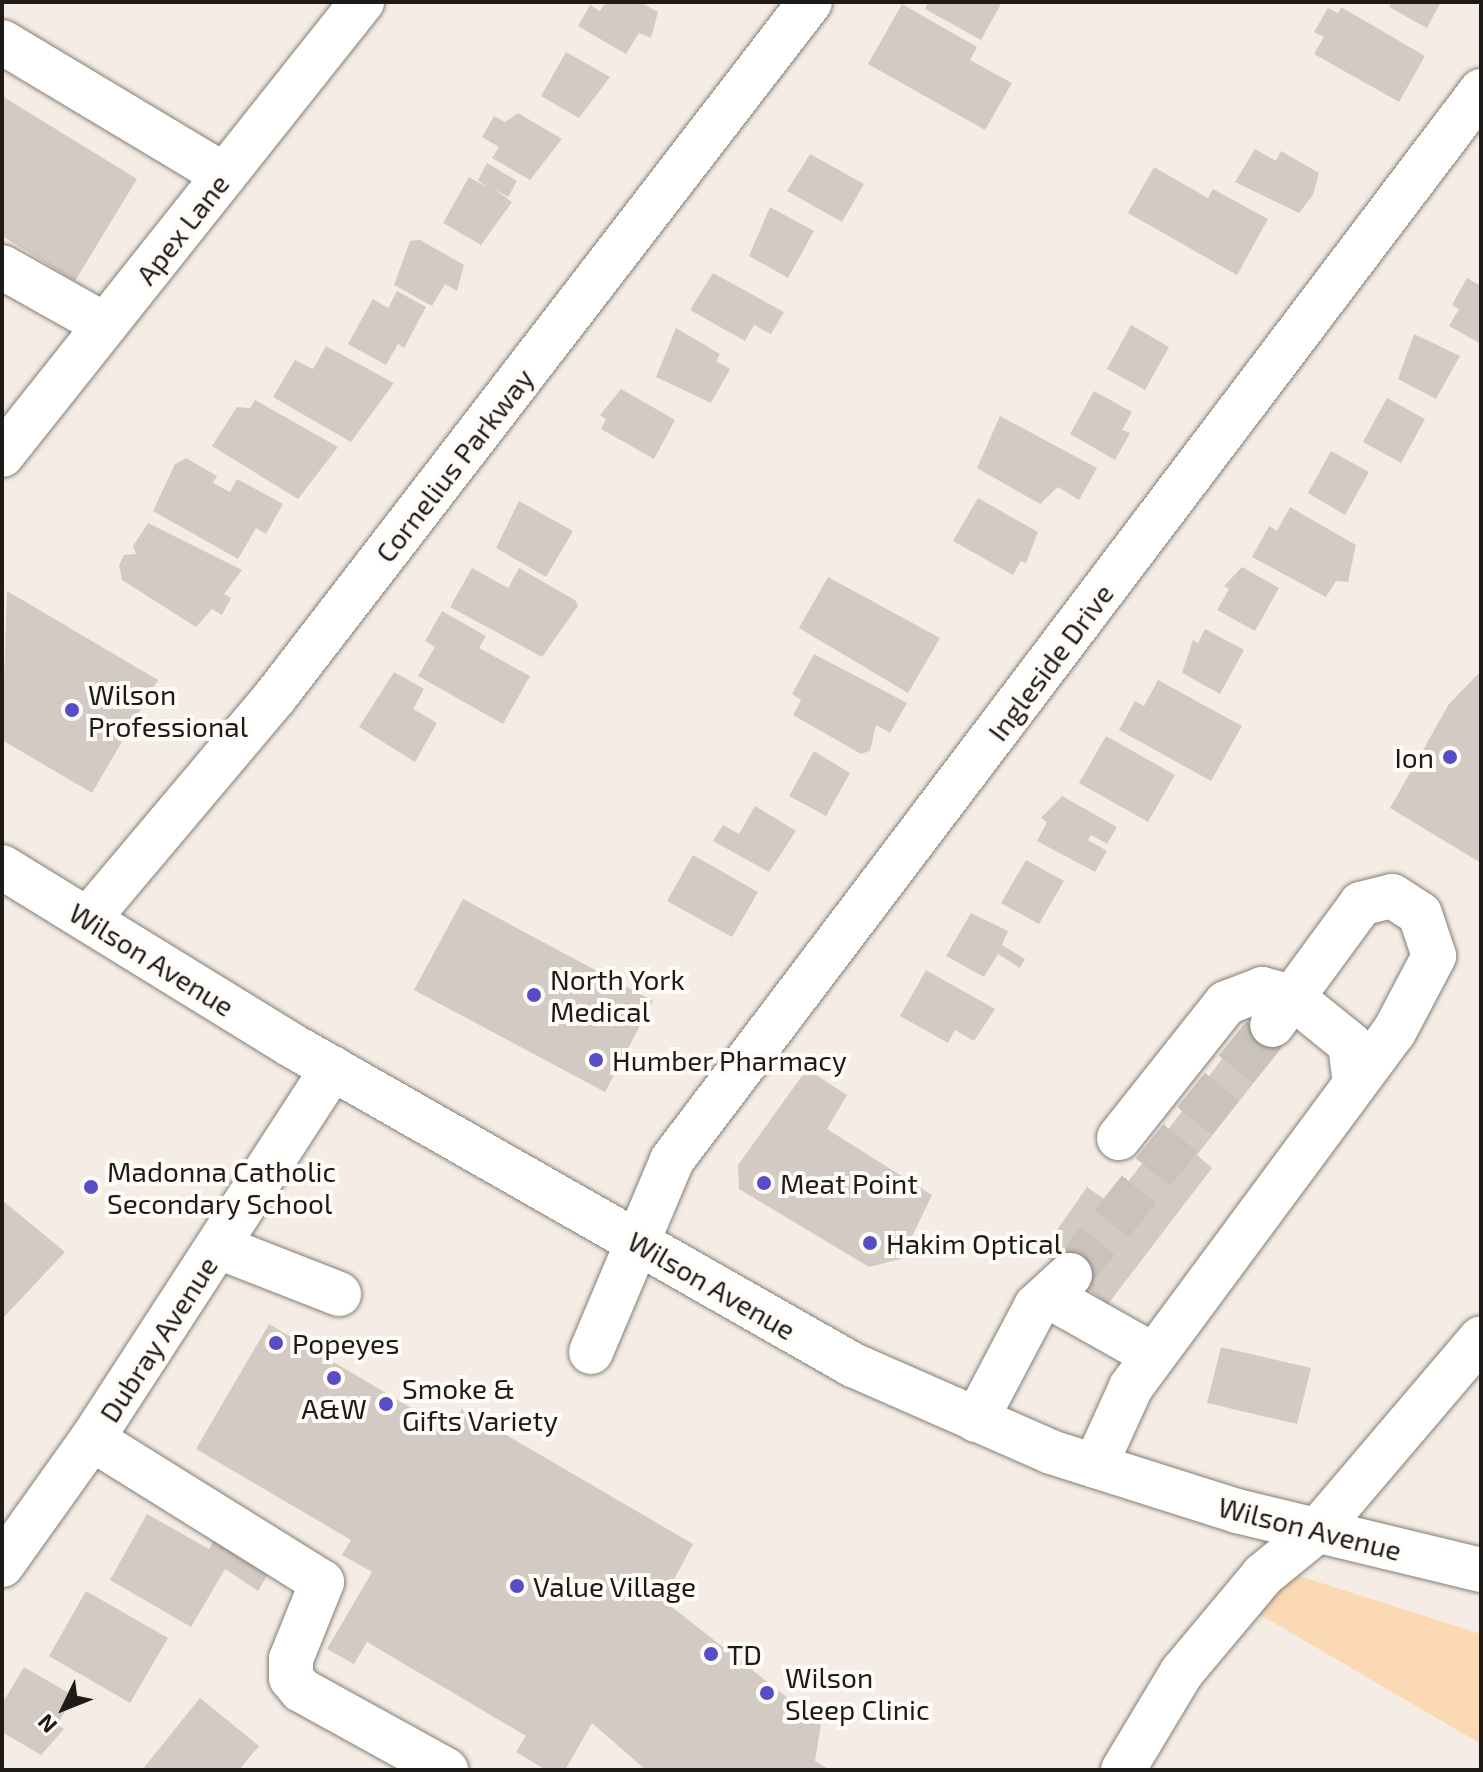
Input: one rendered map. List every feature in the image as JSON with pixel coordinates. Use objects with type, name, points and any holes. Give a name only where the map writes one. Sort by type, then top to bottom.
[{"type":"street","name":"Apex Lane","points":[[2,455],[362,2]]},
{"type":"street","name":"Cornelius Parkway","points":[[88,919],[275,697],[810,2]]},
{"type":"street","points":[[2,42],[224,175]]},
{"type":"street","name":"Ingleside Drive","points":[[591,1352],[672,1160],[1481,91]]},
{"type":"street","points":[[2,267],[105,325]]},
{"type":"street","name":"Wilson Avenue","points":[[2,867],[333,1068],[853,1365],[976,1420],[1095,1466],[1317,1531],[1481,1570]]},
{"type":"street","points":[[1095,1466],[1131,1387],[1153,1355],[1394,1032],[1434,956],[1420,914],[1392,896],[1361,904],[1282,1011]]},
{"type":"street","points":[[1119,1138],[1226,1003],[1262,989],[1282,1011],[1350,1044],[1355,1084]]},
{"type":"street","name":"Dubray Avenue","points":[[2,1565],[92,1439],[333,1068]]},
{"type":"street","points":[[219,1247],[339,1294]]},
{"type":"street","points":[[976,1420],[1036,1306],[1060,1286],[1153,1355]]},
{"type":"street","points":[[1123,1770],[1182,1672],[1263,1575],[1317,1531],[1481,1338]]},
{"type":"street","points":[[92,1439],[322,1582],[291,1659],[291,1678],[301,1690],[446,1770]]},
{"type":"shaded area","points":[[1271,1567],[1481,1634],[1481,1744],[1240,1603]]},
{"type":"building","points":[[606,2],[640,2],[658,12],[651,38],[639,33],[626,54],[578,26],[590,5],[600,11]]},
{"type":"building","points":[[928,2],[1002,2],[981,40],[925,9]]},
{"type":"building","points":[[1392,2],[1441,2],[1427,28],[1389,7]]},
{"type":"building","points":[[902,4],[977,47],[970,60],[1012,83],[985,130],[868,64]]},
{"type":"building","points":[[1341,7],[1425,56],[1399,102],[1314,54],[1324,37],[1314,32],[1328,8],[1338,13]]},
{"type":"building","points":[[566,52],[610,77],[579,118],[541,96]]},
{"type":"building","points":[[2,96],[137,179],[75,281],[2,236]]},
{"type":"building","points":[[518,113],[562,139],[530,180],[492,158],[499,147],[482,137],[494,116],[505,122]]},
{"type":"building","points":[[1255,149],[1276,161],[1281,151],[1319,173],[1313,195],[1299,213],[1235,182]]},
{"type":"building","points":[[810,154],[864,184],[842,222],[787,191]]},
{"type":"building","points":[[487,163],[517,181],[508,197],[493,188],[512,202],[481,245],[443,223],[469,177],[486,187],[478,180]]},
{"type":"building","points":[[1154,167],[1208,198],[1213,189],[1268,219],[1237,275],[1128,213]]},
{"type":"building","points":[[770,207],[814,231],[788,278],[749,256]]},
{"type":"building","points":[[420,240],[464,265],[457,291],[445,284],[432,306],[394,285],[410,241]]},
{"type":"building","points":[[713,273],[784,312],[771,334],[754,325],[745,341],[690,310]]},
{"type":"building","points":[[1467,278],[1481,286],[1481,344],[1449,326],[1459,309],[1452,305]]},
{"type":"building","points":[[397,291],[426,307],[404,348],[398,344],[386,365],[348,344],[373,299],[388,308]]},
{"type":"building","points":[[1131,325],[1169,347],[1145,390],[1107,369]]},
{"type":"building","points":[[676,328],[720,354],[716,361],[730,369],[711,403],[656,377]]},
{"type":"building","points":[[1414,334],[1460,356],[1436,399],[1398,379]]},
{"type":"building","points":[[326,346],[394,383],[351,442],[273,397],[295,360],[313,369]]},
{"type":"building","points":[[621,389],[675,420],[654,459],[601,429],[606,419],[600,415]]},
{"type":"building","points":[[1094,391],[1132,412],[1122,430],[1130,433],[1115,460],[1070,434]]},
{"type":"building","points":[[1387,398],[1425,419],[1401,463],[1363,442]]},
{"type":"building","points":[[255,400],[338,447],[298,499],[212,446],[237,407],[250,408]]},
{"type":"building","points":[[1000,416],[1097,468],[1079,500],[1058,487],[1040,504],[977,468]]},
{"type":"building","points":[[1331,451],[1369,472],[1345,515],[1308,493]]},
{"type":"building","points":[[186,458],[217,476],[213,483],[230,492],[237,479],[283,504],[266,534],[256,528],[238,559],[153,511],[175,464]]},
{"type":"building","points":[[978,498],[1038,532],[1026,563],[1021,561],[1013,575],[953,541]]},
{"type":"building","points":[[519,501],[573,531],[546,577],[496,548]]},
{"type":"building","points":[[1290,507],[1356,545],[1348,582],[1336,581],[1326,597],[1252,557],[1269,526],[1277,531]]},
{"type":"building","points":[[148,523],[242,570],[224,594],[231,598],[222,615],[212,609],[196,627],[122,580],[119,565],[124,555],[136,554],[133,546]]},
{"type":"building","points":[[1242,567],[1279,588],[1255,631],[1217,610],[1229,589],[1224,586]]},
{"type":"building","points":[[472,568],[508,588],[519,568],[575,600],[578,606],[542,657],[450,607]]},
{"type":"building","points":[[828,577],[940,638],[908,693],[799,628]]},
{"type":"building","name":"Wilson Professional","points":[[7,591],[158,680],[92,793],[2,740]]},
{"type":"building","points":[[442,611],[486,636],[479,648],[530,676],[503,724],[418,676],[435,647],[425,641]]},
{"type":"building","points":[[1205,629],[1244,650],[1220,694],[1182,673],[1193,640],[1198,643]]},
{"type":"building","points":[[814,654],[907,703],[890,733],[876,725],[870,751],[861,754],[793,715],[801,700],[792,694]]},
{"type":"building","name":"Ion","points":[[1481,671],[1481,863],[1390,808],[1449,704]]},
{"type":"building","points":[[394,672],[424,689],[413,709],[437,723],[415,762],[359,727]]},
{"type":"building","points":[[1158,680],[1242,726],[1211,781],[1119,730],[1135,701],[1144,706]]},
{"type":"building","points":[[1106,736],[1175,775],[1148,822],[1079,783]]},
{"type":"building","points":[[814,751],[850,773],[826,816],[789,796]]},
{"type":"building","points":[[1062,796],[1117,827],[1107,844],[1091,835],[1088,840],[1107,851],[1095,872],[1037,841],[1047,822],[1041,818]]},
{"type":"building","points":[[755,806],[796,831],[769,872],[713,841],[723,825],[739,834]]},
{"type":"building","points":[[693,855],[758,892],[732,937],[667,901]]},
{"type":"building","points":[[1026,860],[1064,881],[1039,924],[1001,903]]},
{"type":"building","name":"North York Medical","points":[[463,899],[653,1001],[605,1092],[414,990]]},
{"type":"building","points":[[971,913],[1008,931],[1002,945],[1025,959],[1020,968],[998,954],[984,977],[946,956]]},
{"type":"building","points":[[926,970],[995,1009],[974,1041],[955,1030],[948,1043],[900,1016]]},
{"type":"building","points":[[1258,1012],[1289,1038],[1197,1155],[1212,1168],[1108,1304],[1041,1253],[1087,1187],[1111,1204]]},
{"type":"building","points":[[807,1069],[847,1095],[827,1129],[932,1195],[901,1259],[869,1267],[739,1189],[738,1165]]},
{"type":"building","points":[[2,1200],[65,1252],[2,1319]]},
{"type":"building","points":[[269,1324],[449,1430],[462,1409],[693,1544],[663,1600],[821,1724],[815,1761],[830,1770],[646,1770],[592,1723],[565,1770],[546,1770],[516,1752],[526,1736],[367,1642],[354,1664],[327,1649],[372,1572],[342,1555],[351,1540],[196,1449]]},
{"type":"building","points":[[1221,1347],[1311,1368],[1297,1424],[1207,1403]]},
{"type":"building","points":[[147,1514],[209,1549],[216,1537],[271,1569],[258,1591],[225,1569],[191,1627],[110,1580]]},
{"type":"building","points":[[86,1591],[168,1638],[130,1703],[49,1656]]},
{"type":"building","points":[[24,1667],[74,1696],[57,1725],[64,1729],[41,1755],[2,1732],[2,1704]]},
{"type":"building","points":[[200,1698],[259,1746],[239,1770],[142,1770]]},
{"type":"tunnel","points":[[1070,1275],[1272,1025]]},
{"type":"place","name":"Wilson Professional","points":[[72,710]]},
{"type":"place","name":"Ion","points":[[1450,757]]},
{"type":"place","name":"North York Medical","points":[[534,995]]},
{"type":"place","name":"Humber Pharmacy","points":[[596,1060]]},
{"type":"place","name":"Meat Point","points":[[764,1183]]},
{"type":"place","name":"Madonna Catholic Secondary School","points":[[91,1187]]},
{"type":"place","name":"Hakim Optical","points":[[870,1243]]},
{"type":"place","name":"Popeyes","points":[[276,1343]]},
{"type":"place","name":"A&W","points":[[334,1378]]},
{"type":"place","name":"Smoke & Gifts Variety","points":[[386,1404]]},
{"type":"place","name":"Value Village","points":[[517,1586]]},
{"type":"place","name":"TD","points":[[711,1654]]},
{"type":"place","name":"Wilson Sleep Clinic","points":[[767,1693]]}]
